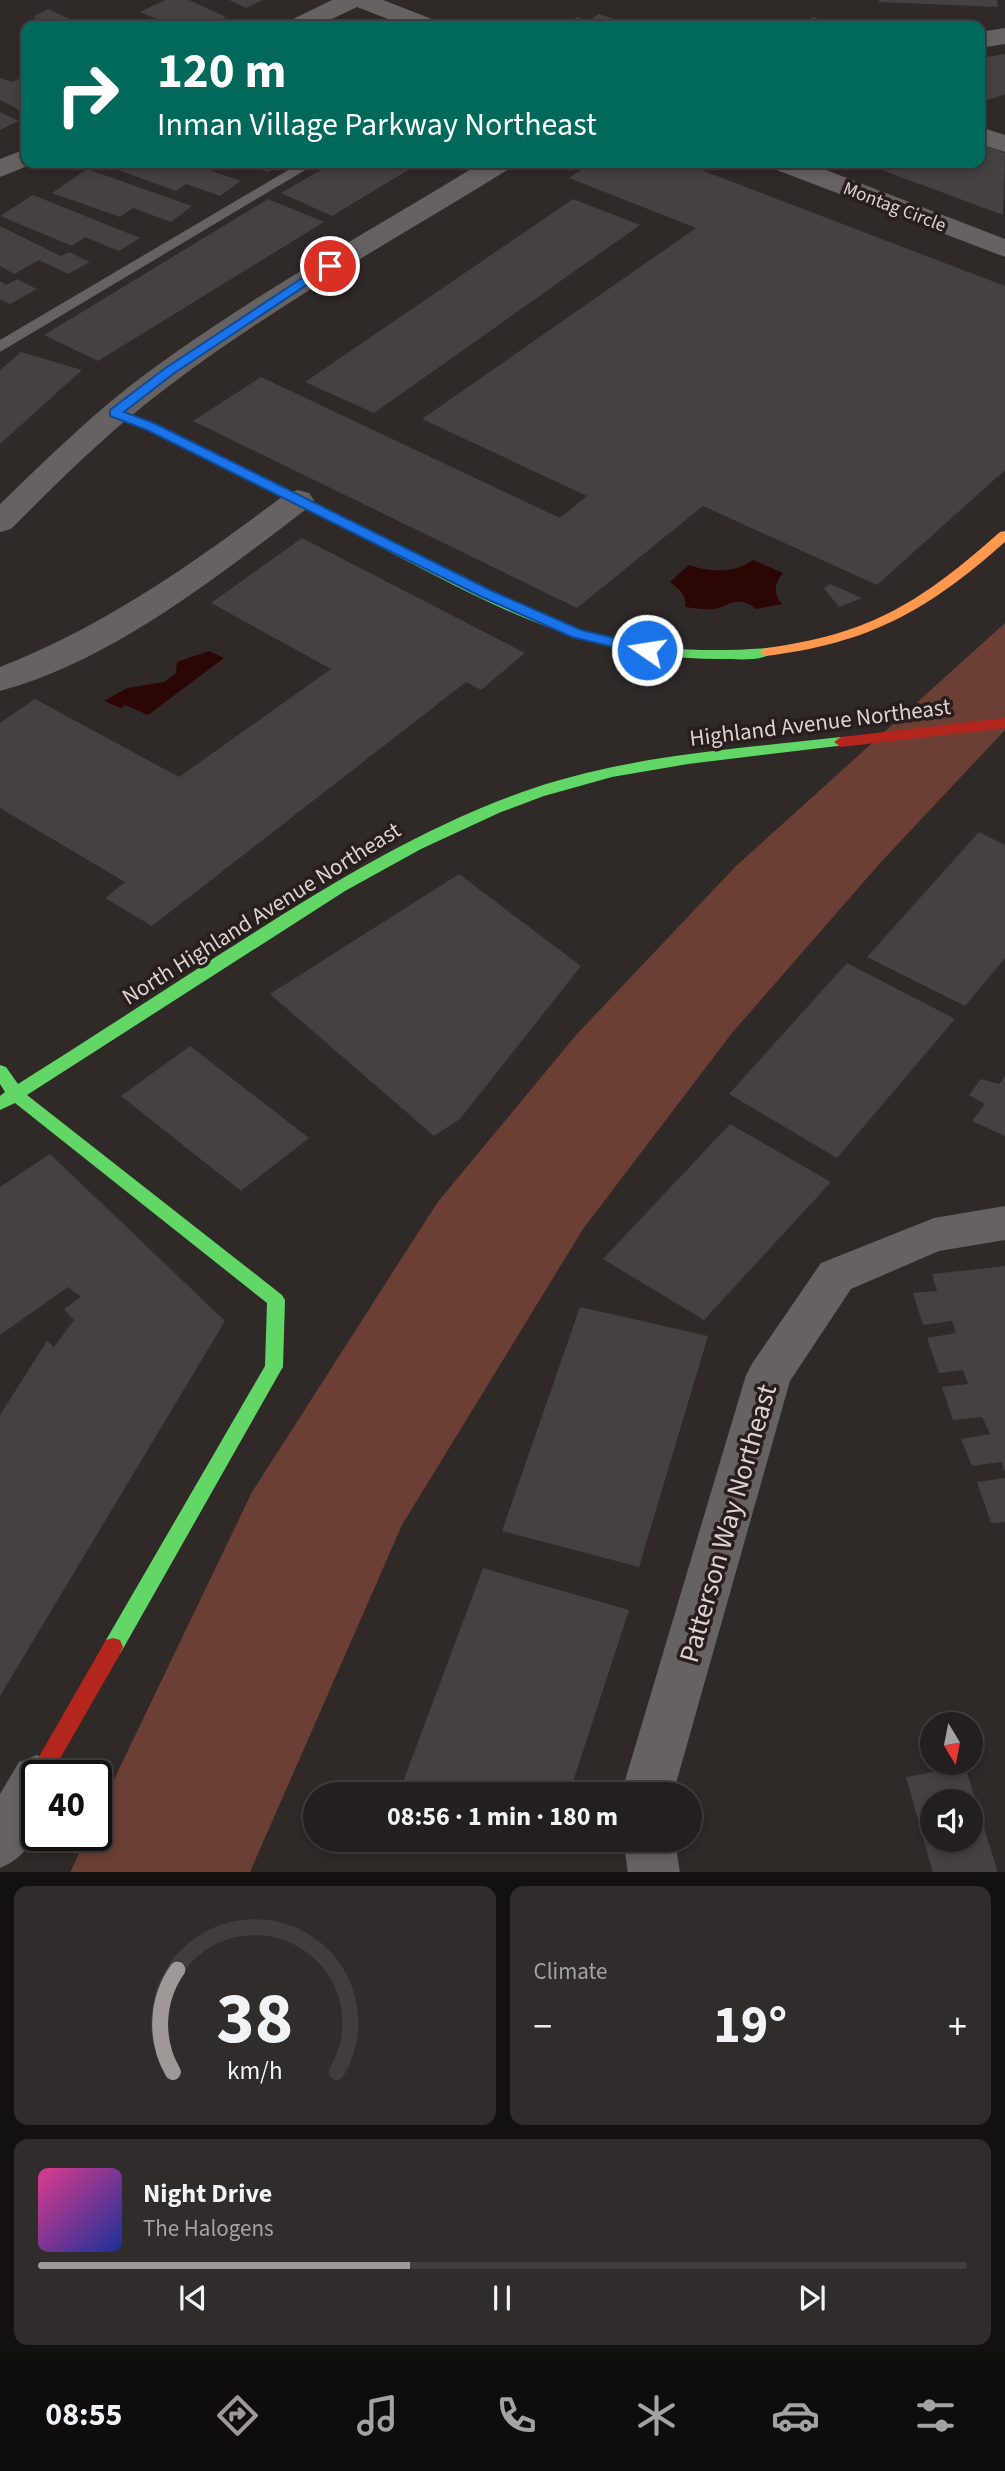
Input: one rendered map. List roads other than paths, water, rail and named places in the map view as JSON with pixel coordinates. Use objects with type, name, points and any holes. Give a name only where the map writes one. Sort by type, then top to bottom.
[{"type":"street","points":[[308,21],[352,0]]},
{"type":"street","points":[[361,0],[415,21]]},
{"type":"street","points":[[985,39],[1005,36]]},
{"type":"street","points":[[985,137],[1005,144]]},
{"type":"street","points":[[0,169],[21,159]]},
{"type":"street","points":[[0,522],[115,413],[169,372],[298,285],[491,168]]},
{"type":"street","name":"Montag Circle","points":[[797,168],[1005,249]]},
{"type":"street","points":[[115,413],[152,427],[487,594],[577,634],[647,650],[700,654],[755,653],[811,647],[855,636],[899,617],[944,590],[1005,535]]},
{"type":"street","points":[[0,680],[41,666],[134,616],[223,558],[298,500]]},
{"type":"street","name":"Highland Avenue Northeast","points":[[641,766],[1005,723]]},
{"type":"street","name":"North Highland Avenue Northeast","points":[[0,1104],[324,895],[395,853],[457,823],[541,791],[641,766]]},
{"type":"street","points":[[0,1071],[15,1094],[276,1300],[274,1367],[48,1760]]},
{"type":"street","name":"Patterson Way Northeast","points":[[650,1782],[769,1375],[836,1276],[934,1235],[1005,1223]]},
{"type":"street","points":[[0,1843],[21,1807]]},
{"type":"street","points":[[651,1852],[654,1872]]},
{"type":"lane","points":[[0,347],[302,168]]}]
